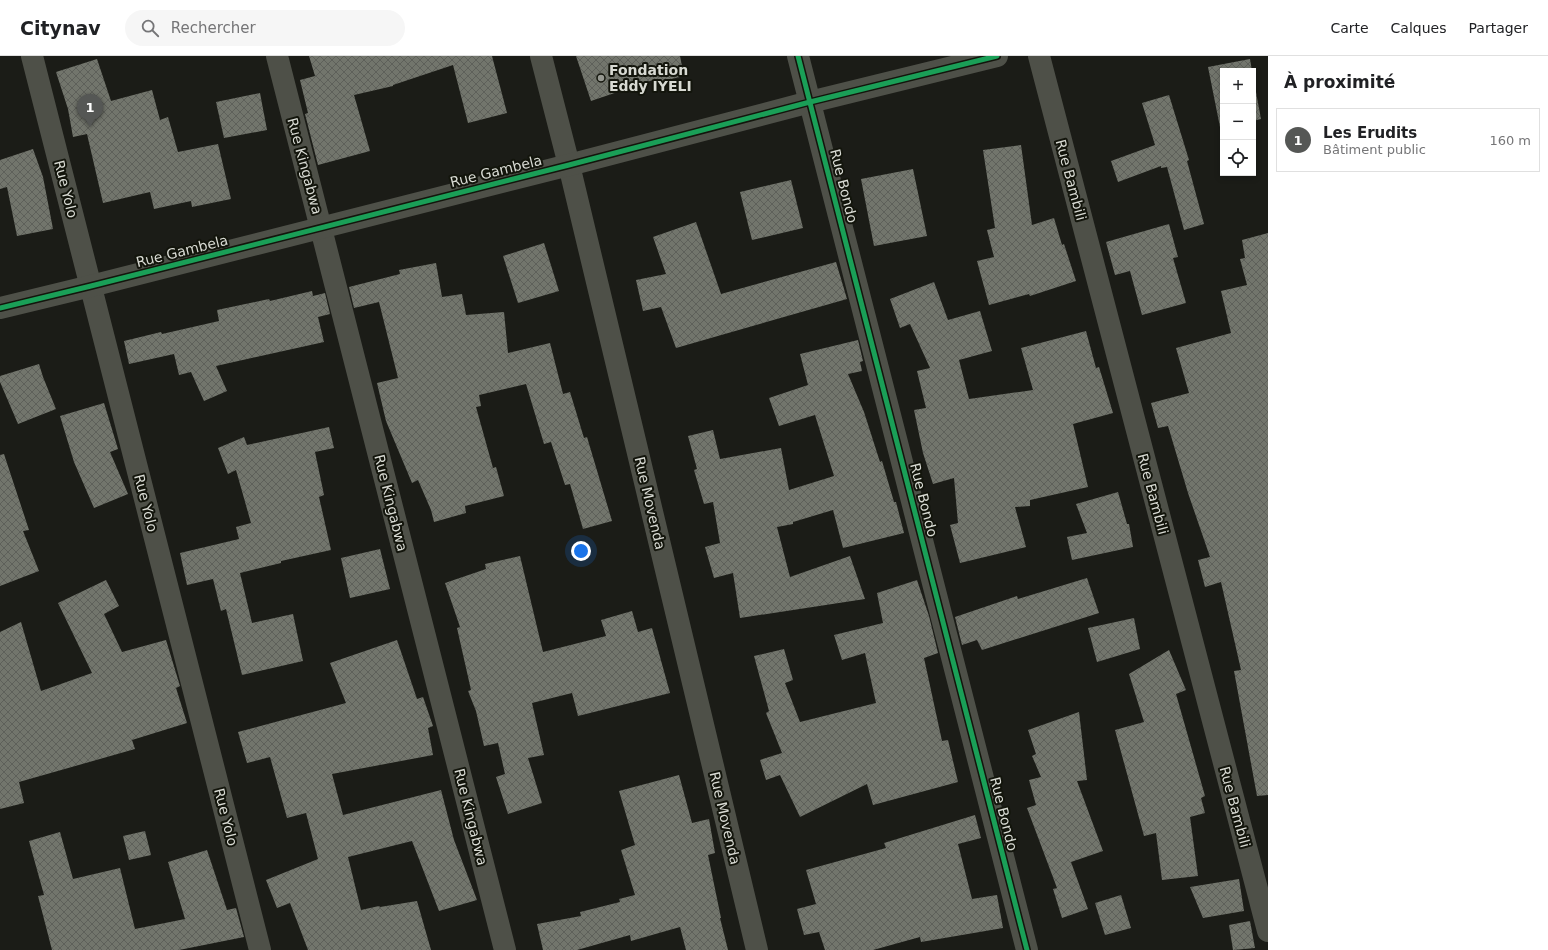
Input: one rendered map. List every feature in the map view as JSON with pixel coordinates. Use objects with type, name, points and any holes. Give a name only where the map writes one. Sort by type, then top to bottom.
[{"type":"street","name":"Rue Yolo","points":[[32,56],[260,950]]},
{"type":"street","name":"Rue Kingabwa","points":[[277,56],[505,950]]},
{"type":"street","name":"Rue Movenda","points":[[541,56],[570,165],[757,950]]},
{"type":"street","name":"Rue Bondo","points":[[798,56],[1027,950]]},
{"type":"street","name":"Rue Gambela","points":[[0,308],[570,165],[810,102],[997,56]]},
{"type":"street","name":"Rue Bambili","points":[[1038,56],[1268,931]]},
{"type":"building","points":[[309,56],[492,56],[507,113],[468,123],[453,65],[393,86],[354,95],[370,151],[318,165],[305,114],[308,113],[300,80],[315,76]]},
{"type":"building","points":[[576,56],[680,56],[684,76],[654,83],[653,80],[591,101]]},
{"type":"building","points":[[97,59],[111,101],[152,90],[160,120],[168,117],[178,152],[218,144],[231,199],[192,207],[191,201],[154,209],[150,192],[103,203],[87,134],[73,137],[68,109],[56,72]]},
{"type":"building","points":[[1250,59],[1252,68],[1220,68],[1220,127],[1208,67]]},
{"type":"building","points":[[1256,92],[1261,119],[1256,120]]},
{"type":"building","points":[[260,93],[267,130],[224,138],[216,102]]},
{"type":"building","points":[[1169,95],[1189,160],[1187,161],[1204,224],[1184,230],[1167,167],[1161,168],[1161,166],[1118,182],[1111,161],[1155,145],[1142,103]]},
{"type":"building","points":[[1021,145],[1032,225],[1054,218],[1062,245],[1064,244],[1076,281],[1030,296],[1029,294],[989,305],[977,261],[994,257],[987,230],[995,228],[983,150]]},
{"type":"building","points":[[33,149],[43,177],[53,229],[17,236],[7,187],[0,189],[0,160]]},
{"type":"building","points":[[913,169],[927,236],[874,246],[861,179]]},
{"type":"building","points":[[791,180],[803,228],[752,240],[740,192]]},
{"type":"building","points":[[696,222],[721,294],[836,262],[847,299],[676,348],[661,307],[643,311],[636,280],[666,274],[653,237]]},
{"type":"building","points":[[1169,224],[1178,257],[1173,258],[1186,303],[1142,315],[1130,271],[1115,275],[1106,242]]},
{"type":"building","points":[[1268,233],[1268,795],[1257,796],[1234,671],[1241,670],[1221,582],[1205,587],[1198,560],[1210,557],[1188,493],[1168,426],[1158,428],[1151,403],[1189,393],[1176,348],[1231,333],[1221,291],[1247,285],[1240,259],[1245,258],[1242,240]]},
{"type":"building","points":[[544,243],[559,291],[518,303],[503,256]]},
{"type":"building","points":[[436,263],[442,297],[462,294],[466,315],[504,312],[508,353],[550,343],[563,394],[570,392],[584,438],[587,437],[612,521],[583,529],[570,484],[565,485],[551,442],[544,444],[526,384],[479,395],[481,406],[476,407],[493,468],[496,467],[504,496],[465,506],[466,513],[434,522],[431,510],[418,480],[412,483],[386,421],[377,383],[398,378],[379,302],[354,308],[349,287],[400,274],[399,270]]},
{"type":"building","points":[[934,282],[948,320],[980,311],[992,351],[959,360],[969,399],[1033,390],[1021,348],[1086,331],[1096,368],[1099,367],[1113,413],[1073,424],[1088,487],[1030,500],[1030,506],[1015,507],[1026,547],[960,563],[950,525],[958,523],[954,478],[933,484],[923,453],[914,410],[926,408],[917,371],[930,368],[910,324],[900,328],[890,299]]},
{"type":"building","points":[[312,291],[313,296],[325,293],[330,314],[318,317],[324,342],[216,366],[227,391],[204,401],[191,372],[179,375],[174,354],[129,364],[124,341],[219,321],[217,310],[269,299],[270,301]]},
{"type":"building","points":[[858,340],[863,361],[860,362],[862,371],[848,374],[864,412],[880,462],[882,461],[894,502],[896,502],[904,533],[843,548],[833,510],[793,522],[793,524],[777,527],[790,577],[850,556],[865,599],[740,618],[733,573],[714,578],[705,547],[720,543],[713,502],[704,504],[694,470],[697,469],[688,436],[713,430],[720,459],[781,448],[789,490],[834,476],[815,415],[779,426],[769,398],[808,385],[800,354]]},
{"type":"building","points":[[39,364],[56,409],[18,424],[0,382],[0,376]]},
{"type":"building","points":[[104,403],[118,449],[110,452],[128,494],[94,508],[74,462],[60,416]]},
{"type":"building","points":[[329,427],[334,448],[315,452],[324,495],[319,497],[331,550],[281,561],[281,563],[240,573],[252,623],[293,614],[303,661],[242,675],[226,609],[221,611],[213,579],[187,585],[180,553],[239,539],[236,527],[251,523],[236,470],[228,474],[218,448],[244,437],[247,445]]},
{"type":"building","points":[[4,454],[29,530],[23,531],[39,571],[0,586],[0,455]]},
{"type":"building","points":[[1118,492],[1127,524],[1129,524],[1133,547],[1072,560],[1067,537],[1087,533],[1076,504]]},
{"type":"building","points":[[380,549],[390,589],[350,598],[341,558]]},
{"type":"building","points":[[520,556],[543,652],[606,636],[601,620],[632,611],[638,632],[652,628],[670,693],[578,716],[572,693],[532,703],[544,755],[528,758],[542,803],[508,814],[496,777],[505,774],[498,743],[484,746],[476,711],[468,691],[471,690],[457,628],[460,627],[445,583],[486,569],[485,564]]},
{"type":"building","points":[[1087,578],[1099,613],[982,650],[977,640],[962,645],[955,617],[1017,596],[1018,599]]},
{"type":"building","points":[[106,580],[119,606],[104,614],[122,652],[166,640],[180,686],[176,688],[187,723],[132,740],[135,749],[19,782],[24,803],[0,809],[0,632],[21,622],[41,691],[92,673],[58,603]]},
{"type":"building","points":[[917,580],[929,616],[938,653],[924,658],[942,741],[948,740],[958,782],[873,805],[867,784],[800,817],[780,775],[766,780],[760,760],[782,753],[766,713],[769,711],[754,656],[784,649],[793,680],[785,683],[800,722],[876,703],[865,653],[842,660],[834,635],[883,623],[877,593]]},
{"type":"building","points":[[1134,618],[1140,649],[1097,662],[1088,628]]},
{"type":"building","points":[[397,640],[417,699],[423,697],[433,726],[428,728],[433,755],[332,774],[343,815],[441,790],[454,840],[477,900],[439,911],[412,841],[348,857],[361,910],[417,901],[431,950],[308,950],[290,903],[277,908],[266,880],[318,859],[306,813],[287,818],[270,757],[247,763],[238,732],[346,703],[330,663]]},
{"type":"building","points":[[1169,650],[1186,690],[1176,694],[1205,796],[1201,798],[1205,813],[1190,817],[1198,876],[1162,880],[1156,833],[1144,836],[1115,730],[1144,722],[1129,674]]},
{"type":"building","points":[[1079,712],[1087,780],[1077,781],[1103,851],[1071,862],[1088,909],[1062,918],[1053,889],[1057,888],[1027,808],[1036,805],[1029,780],[1041,777],[1032,756],[1036,754],[1028,730]]},
{"type":"building","points":[[679,775],[692,823],[709,819],[715,853],[708,855],[720,918],[728,950],[686,950],[680,927],[631,941],[630,935],[577,950],[543,950],[537,924],[581,916],[580,912],[620,902],[619,899],[635,895],[621,850],[635,845],[619,791]]},
{"type":"building","points":[[975,815],[981,838],[958,844],[972,899],[997,895],[1003,928],[921,942],[920,937],[873,950],[825,950],[819,932],[804,935],[797,909],[816,904],[806,870],[886,848],[884,843]]},
{"type":"building","points":[[145,831],[151,855],[129,860],[123,836]]},
{"type":"building","points":[[60,832],[73,879],[120,868],[135,929],[185,919],[168,862],[207,850],[227,910],[236,908],[244,937],[179,950],[52,950],[38,896],[44,895],[29,841]]},
{"type":"building","points":[[1239,879],[1244,911],[1203,918],[1190,887]]},
{"type":"building","points":[[1121,895],[1131,928],[1105,935],[1095,903]]},
{"type":"building","points":[[1250,921],[1255,948],[1233,950],[1229,925]]},
{"type":"cycle path","points":[[798,56],[1027,950]]},
{"type":"cycle path","points":[[0,308],[569,165],[810,102],[997,56]]},
{"type":"place","name":"Fondation Eddy IYELI","points":[[601,78]]},
{"type":"place","name":"Les Erudits","points":[[90,127]]}]
